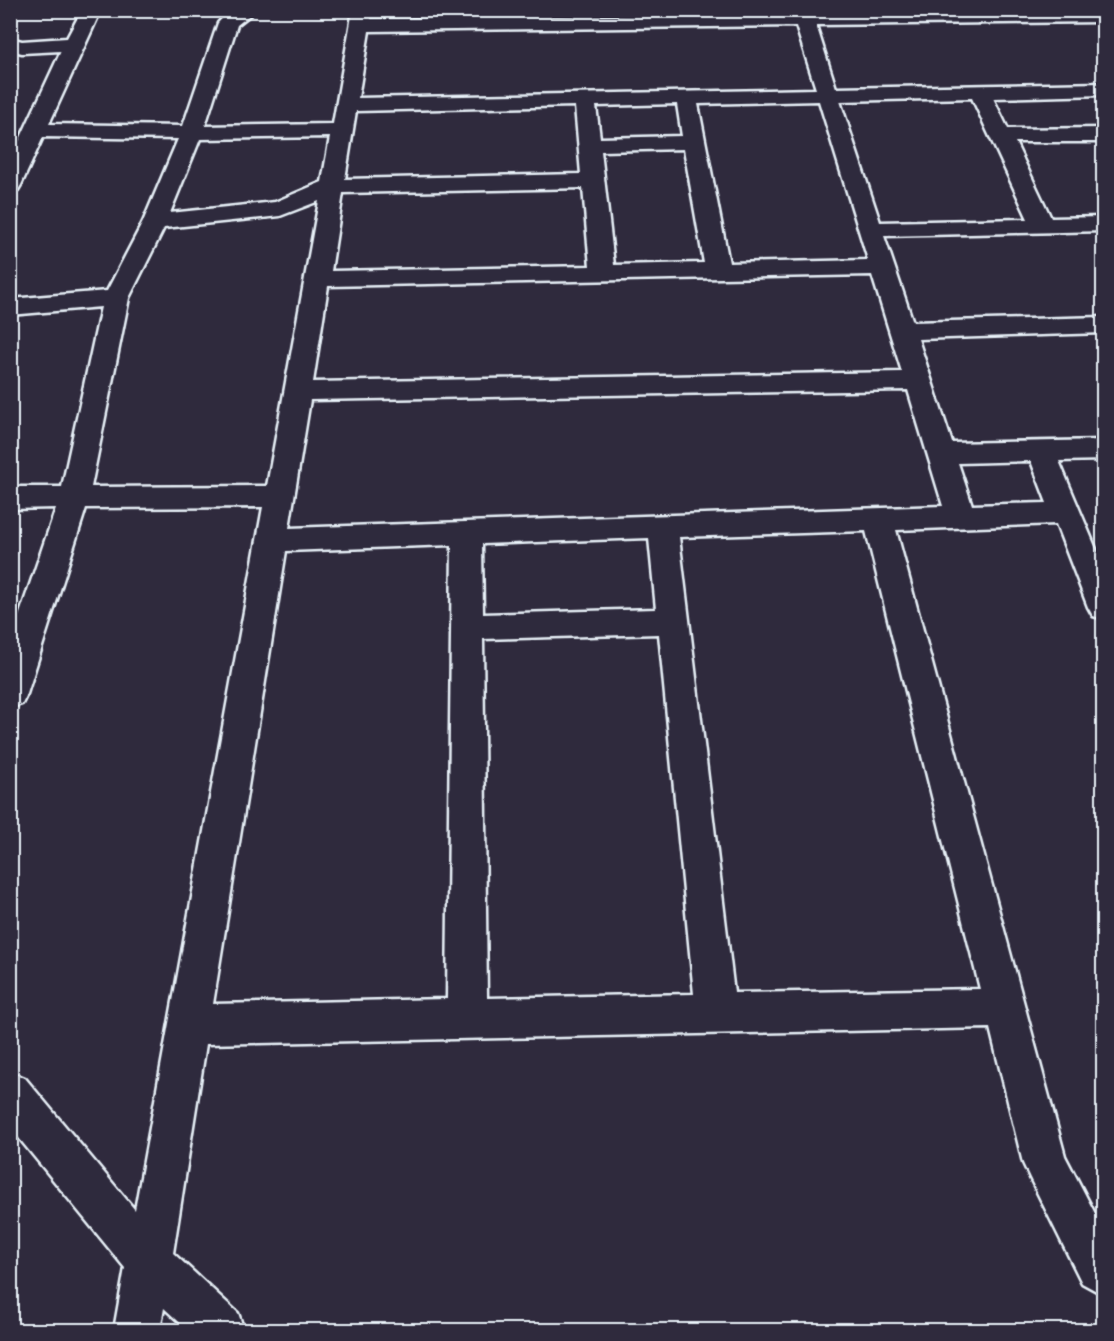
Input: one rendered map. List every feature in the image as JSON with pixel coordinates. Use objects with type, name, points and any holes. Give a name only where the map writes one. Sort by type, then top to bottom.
[{"type":"street","points":[[10,185],[37,130],[73,44],[92,10]]},
{"type":"street","points":[[10,694],[74,498],[116,298],[155,222],[192,133],[228,23],[237,14],[247,10]]},
{"type":"street","points":[[137,1330],[362,14],[1104,16]]},
{"type":"street","points":[[802,15],[829,94],[961,516]]},
{"type":"street","points":[[10,44],[22,46],[73,44]]},
{"type":"street","points":[[37,130],[192,133],[345,117],[585,100],[1104,89]]},
{"type":"street","points":[[979,91],[1044,225]]},
{"type":"street","points":[[686,98],[718,271]]},
{"type":"street","points":[[585,100],[603,273]]},
{"type":"street","points":[[1000,136],[1104,135]]},
{"type":"street","points":[[590,145],[693,142]]},
{"type":"street","points":[[155,222],[272,211],[297,204],[333,186],[593,181]]},
{"type":"street","points":[[870,229],[1104,224]]},
{"type":"street","points":[[317,279],[883,267]]},
{"type":"street","points":[[10,307],[116,298]]},
{"type":"street","points":[[902,331],[1104,326]]},
{"type":"street","points":[[297,391],[918,381]]},
{"type":"street","points":[[941,453],[1104,450]]},
{"type":"street","points":[[1041,451],[1104,607]]},
{"type":"street","points":[[10,498],[280,496]]},
{"type":"street","points":[[272,540],[1066,513]]},
{"type":"street","points":[[878,519],[1045,1163],[1098,1267],[1104,1272]]},
{"type":"street","points":[[663,527],[716,1014]]},
{"type":"street","points":[[467,533],[467,1019]]},
{"type":"street","points":[[467,627],[673,621]]},
{"type":"street","points":[[189,1024],[1004,1008]]},
{"type":"street","points":[[10,1093],[149,1262],[221,1330]]}]
